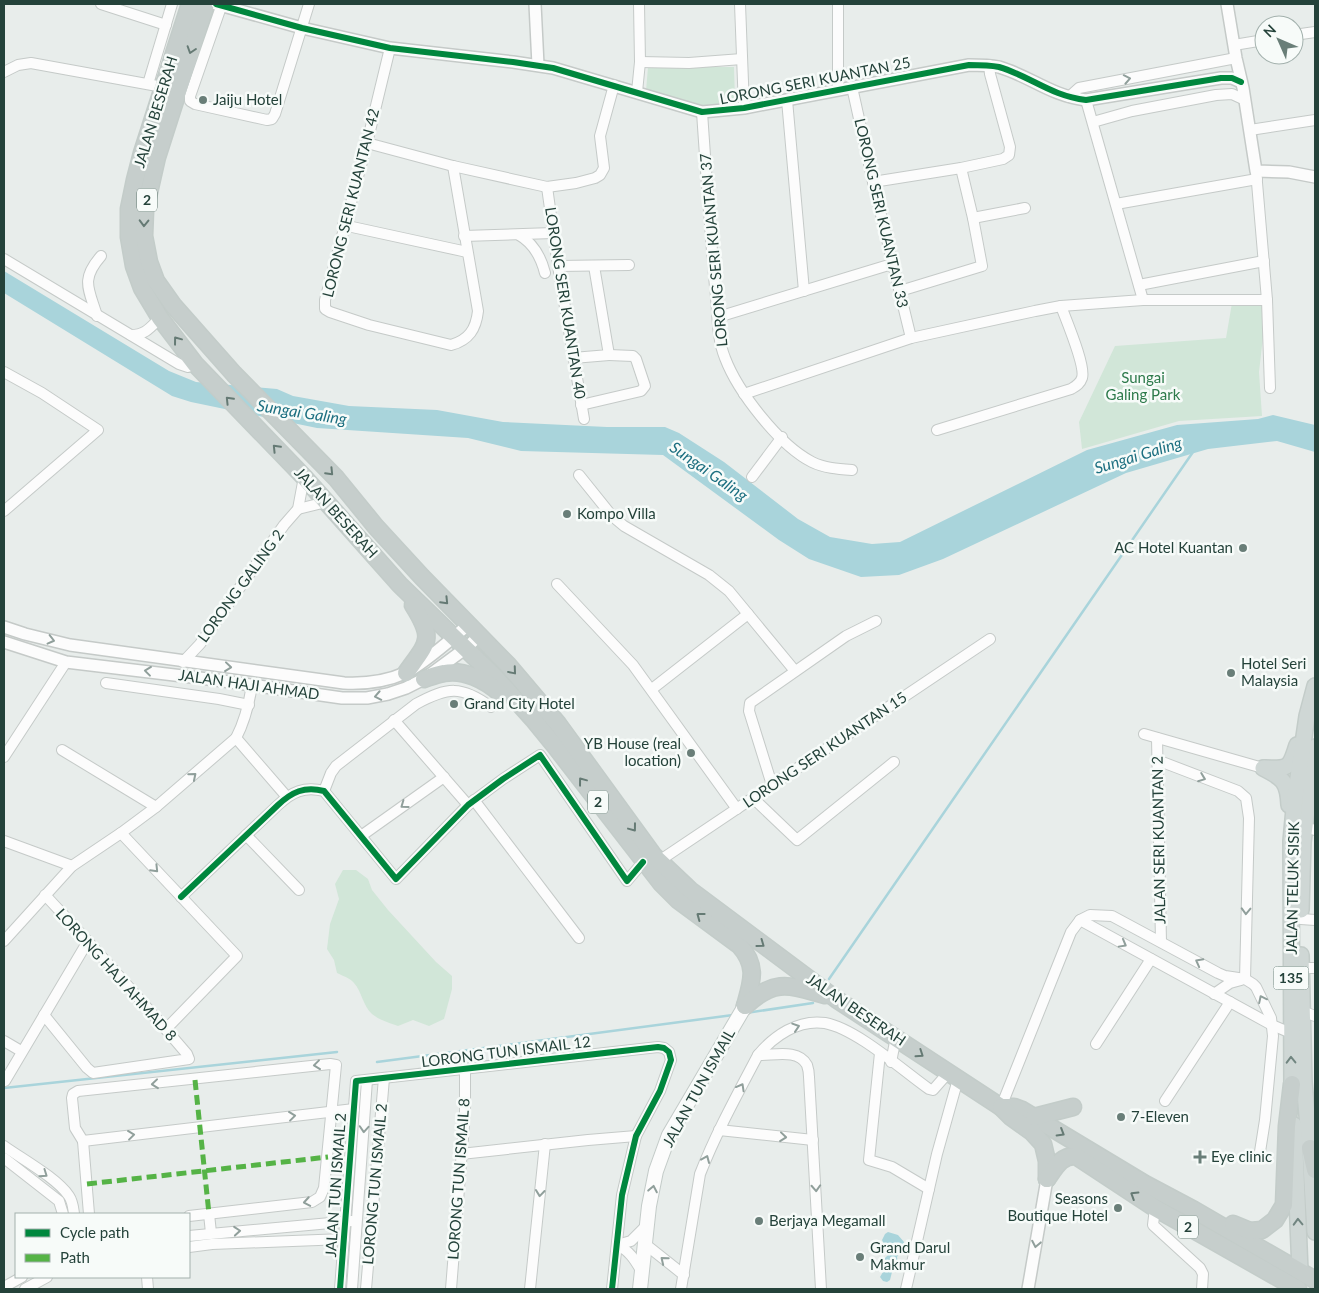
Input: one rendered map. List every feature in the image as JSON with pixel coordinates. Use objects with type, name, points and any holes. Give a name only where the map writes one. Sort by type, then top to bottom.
[{"type":"highway","name":"JALAN BESERAH","points":[[190,4],[155,86],[129,209],[129,237],[134,266],[142,288],[160,318],[208,378],[304,477],[400,585],[466,648],[533,719],[651,861],[836,999],[1002,1107],[1014,1107],[1034,1116],[1145,1184],[1315,1280]]},
{"type":"highway","name":"JALAN BESERAH","points":[[217,4],[152,175],[145,210],[144,236],[149,262],[156,280],[173,305],[234,374],[336,478],[376,527],[508,665],[558,724],[651,861],[661,883],[678,900],[739,945],[751,963],[752,973],[744,1008]]},
{"type":"highway","points":[[400,585],[427,628],[427,639],[423,649],[406,680]]},
{"type":"highway","points":[[424,679],[445,673],[462,674],[475,678],[489,684],[533,719]]},
{"type":"highway","name":"2","points":[[744,1008],[758,994],[773,987],[788,986],[836,999]]},
{"type":"highway","points":[[1145,1184],[1175,1193],[1230,1223],[1250,1231],[1262,1230],[1280,1214],[1284,1206],[1287,1126],[1292,1084]]},
{"type":"highway","name":"2","points":[[1002,1107],[1011,1117],[1032,1132],[1043,1144],[1047,1161],[1047,1179]]},
{"type":"highway","points":[[1034,1116],[1073,1107]]},
{"type":"highway","points":[[1310,1148],[1315,1170]]},
{"type":"highway","name":"2","points":[[1047,1179],[1064,1158],[1076,1156],[1155,1208],[1299,1289],[1300,1271]]},
{"type":"highway","points":[[1206,1238],[1280,1289]]},
{"type":"main road","name":"JALAN TELUK SISIK","points":[[1300,1271],[1292,1084],[1291,841],[1307,716],[1315,686]]},
{"type":"main road","points":[[1263,768],[1282,769],[1288,766],[1293,759],[1307,716]]},
{"type":"main road","name":"JALAN TELUK SISIK","points":[[1315,747],[1310,828],[1308,920],[1309,1014],[1304,1082],[1315,1232]]},
{"type":"main road","points":[[1263,768],[1281,778],[1288,790],[1291,841]]},
{"type":"main road","name":"JALAN TUN ISMAIL","points":[[640,1289],[647,1225],[656,1171],[669,1135],[744,1008]]},
{"type":"street","points":[[100,4],[166,25]]},
{"type":"street","points":[[5,68],[31,63],[155,86],[166,25],[172,4]]},
{"type":"street","points":[[217,4],[190,101],[195,104],[267,120],[275,114],[310,4]]},
{"type":"street","name":"LORONG SERI KUANTAN 25","points":[[217,4],[302,28],[390,48],[538,65],[614,85],[702,112],[744,108],[969,65],[989,65],[1002,68],[1044,88],[1069,97],[1086,100],[1221,78],[1232,78],[1241,82]]},
{"type":"street","points":[[535,4],[538,65]]},
{"type":"street","points":[[636,92],[640,62],[639,4]]},
{"type":"street","points":[[740,4],[744,108]]},
{"type":"street","points":[[838,4],[838,90]]},
{"type":"street","points":[[1227,4],[1257,175],[1267,300],[1270,388]]},
{"type":"street","points":[[1234,45],[1254,42]]},
{"type":"street","name":"LORONG SERI KUANTAN 42","points":[[390,48],[325,300],[325,309],[369,324],[451,345],[461,342],[471,334],[478,311],[466,252]]},
{"type":"street","points":[[1069,97],[1079,88],[1236,58]]},
{"type":"street","points":[[640,62],[689,64],[742,59]]},
{"type":"street","points":[[873,182],[961,168],[1003,159],[1009,155],[1010,147],[989,65]]},
{"type":"street","points":[[367,143],[453,166],[547,187],[576,183],[595,178],[600,175],[604,168],[600,136],[614,85]]},
{"type":"street","name":"LORONG SERI KUANTAN 33","points":[[852,87],[892,264],[911,338]]},
{"type":"street","points":[[1093,122],[1132,111],[1216,95],[1232,94],[1245,100]]},
{"type":"street","points":[[787,100],[804,291]]},
{"type":"street","points":[[1086,100],[1143,300]]},
{"type":"street","name":"LORONG SERI KUANTAN 37","points":[[702,112],[708,214],[719,337],[725,359],[744,394],[767,424],[811,461],[826,467],[852,470]]},
{"type":"street","points":[[1250,130],[1315,120]]},
{"type":"street","points":[[344,225],[466,252],[453,166]]},
{"type":"street","points":[[900,290],[982,266],[961,168]]},
{"type":"street","points":[[1116,204],[1257,175],[1289,172],[1315,177]]},
{"type":"street","name":"LORONG SERI KUANTAN 40","points":[[547,187],[558,266],[584,419]]},
{"type":"street","points":[[973,218],[1025,208]]},
{"type":"street","points":[[464,236],[553,233]]},
{"type":"street","points":[[519,235],[533,247],[542,262],[545,273]]},
{"type":"street","points":[[97,316],[87,282],[88,274],[101,256]]},
{"type":"street","points":[[4,259],[179,364],[188,368],[196,364]]},
{"type":"street","points":[[1139,285],[1264,262]]},
{"type":"street","points":[[718,317],[892,264]]},
{"type":"street","points":[[558,266],[629,265]]},
{"type":"street","points":[[594,266],[609,355]]},
{"type":"street","points":[[744,394],[911,338],[982,321],[1061,306],[1143,300],[1267,300]]},
{"type":"street","points":[[937,430],[1071,389],[1078,385],[1082,378],[1082,364],[1061,306]]},
{"type":"street","points":[[131,335],[140,335],[148,331],[160,318]]},
{"type":"street","points":[[574,358],[609,355],[633,356],[636,359],[645,386],[641,391],[581,405]]},
{"type":"street","points":[[4,372],[42,393],[98,430],[4,511]]},
{"type":"street","points":[[752,477],[782,437]]},
{"type":"street","points":[[579,475],[612,516],[624,526],[709,575],[729,591],[794,671]]},
{"type":"street","name":"LORONG GALING 2","points":[[183,662],[200,644],[284,525],[298,509],[304,477]]},
{"type":"street","points":[[298,509],[326,502]]},
{"type":"street","points":[[557,584],[633,665],[737,809]]},
{"type":"street","points":[[652,689],[748,614]]},
{"type":"street","points":[[772,786],[749,711],[750,702],[846,636],[876,621]]},
{"type":"street","name":"JALAN HAJI AHMAD","points":[[5,627],[70,645],[183,662],[344,683],[366,684],[384,680],[424,679],[466,648],[474,631]]},
{"type":"street","name":"JALAN HAJI AHMAD","points":[[4,642],[66,662],[126,668],[350,698],[367,698],[388,694],[406,680],[416,667],[454,637],[474,631]]},
{"type":"street","name":"LORONG SERI KUANTAN 15","points":[[471,802],[540,755],[627,881],[651,861],[737,809],[990,639]]},
{"type":"street","points":[[4,757],[66,662]]},
{"type":"street","points":[[406,680],[416,704]]},
{"type":"street","points":[[106,683],[219,699],[249,706]]},
{"type":"street","points":[[4,941],[72,866],[156,807],[236,738],[249,706],[252,685]]},
{"type":"street","points":[[324,791],[336,766],[416,704],[444,691],[460,690],[478,697],[491,707]]},
{"type":"street","points":[[394,720],[444,777],[471,802],[579,938]]},
{"type":"street","points":[[1144,734],[1263,768]]},
{"type":"street","points":[[236,738],[287,797]]},
{"type":"street","name":"JALAN SERI KUANTAN 2","points":[[1157,738],[1161,942]]},
{"type":"street","points":[[62,750],[156,807]]},
{"type":"street","points":[[1157,760],[1238,791],[1246,798],[1249,818],[1244,979]]},
{"type":"street","points":[[753,798],[797,840],[894,762]]},
{"type":"street","points":[[361,836],[444,777]]},
{"type":"street","points":[[181,897],[246,834],[293,793],[307,789],[324,791],[396,879],[471,802]]},
{"type":"street","points":[[121,833],[237,956],[166,1029]]},
{"type":"street","points":[[246,834],[299,890]]},
{"type":"street","points":[[4,841],[72,866]]},
{"type":"street","name":"LORONG HAJI AHMAD 8","points":[[44,1015],[93,1073],[187,1060],[189,1058],[166,1029],[45,895]]},
{"type":"street","points":[[1002,1107],[1071,932],[1080,920],[1090,914],[1112,916],[1225,976],[1244,979],[1256,987],[1271,1018],[1274,1036],[1259,1158]]},
{"type":"street","points":[[1080,920],[1214,994],[1291,1033]]},
{"type":"street","points":[[5,1081],[88,941]]},
{"type":"street","points":[[1096,1044],[1151,959]]},
{"type":"street","points":[[1214,994],[1230,983],[1244,979]]},
{"type":"street","points":[[1165,1101],[1230,1002]]},
{"type":"street","points":[[680,1289],[684,1275],[700,1174],[719,1130],[758,1055],[774,1038],[786,1030],[806,1024],[824,1023],[862,1040],[932,1090],[953,1076]]},
{"type":"street","points":[[891,1062],[896,1037]]},
{"type":"street","points":[[4,1041],[21,1052]]},
{"type":"street","name":"LORONG TUN ISMAIL 12","points":[[356,1082],[658,1047],[664,1048],[669,1052],[671,1060],[660,1091],[636,1136]]},
{"type":"street","points":[[880,1053],[869,1160],[892,1167],[929,1190]]},
{"type":"street","points":[[758,1055],[791,1055],[800,1058],[807,1065],[821,1289]]},
{"type":"street","points":[[89,1213],[82,1141],[75,1128],[73,1094],[78,1091],[334,1064],[336,1067],[323,1193],[312,1202],[190,1216]]},
{"type":"street","name":"LORONG TUN ISMAIL 8","points":[[451,1289],[465,1112],[465,1069]]},
{"type":"street","points":[[906,1289],[953,1076]]},
{"type":"street","name":"LORONG TUN ISMAIL 2","points":[[366,1289],[384,1078]]},
{"type":"street","name":"JALAN TUN ISMAIL 2","points":[[352,1289],[367,1080]]},
{"type":"street","name":"JALAN TUN ISMAIL 2","points":[[340,1289],[356,1082]]},
{"type":"street","points":[[82,1141],[354,1108]]},
{"type":"street","points":[[719,1130],[813,1140]]},
{"type":"street","points":[[462,1154],[544,1144],[636,1136],[622,1195],[612,1289]]},
{"type":"street","points":[[530,1289],[544,1144]]},
{"type":"street","points":[[4,1146],[55,1182],[68,1194],[74,1213]]},
{"type":"street","points":[[4,1158],[59,1201],[63,1213]]},
{"type":"street","points":[[1028,1289],[1047,1179]]},
{"type":"street","points":[[72,1202],[88,1202]]},
{"type":"street","points":[[1155,1208],[1153,1225],[1200,1268],[1204,1283],[1202,1289]]},
{"type":"street","points":[[209,1214],[211,1233]]},
{"type":"street","points":[[190,1236],[358,1221]]},
{"type":"street","points":[[617,1245],[631,1241],[647,1225]]},
{"type":"street","points":[[190,1247],[212,1244],[344,1239]]},
{"type":"street","points":[[645,1244],[684,1275]]},
{"type":"street","points":[[617,1245],[634,1258],[642,1272]]},
{"type":"street","points":[[4,1287],[20,1278]]},
{"type":"street","points":[[25,1289],[45,1278]]},
{"type":"green space","points":[[648,67],[734,67],[735,100],[697,108],[646,91]]},
{"type":"green space","name":"Sungai Galing Park","points":[[1267,302],[1259,372],[1262,416],[1179,421],[1082,449],[1079,422],[1115,346],[1226,338],[1232,303]]},
{"type":"green space","points":[[343,870],[356,870],[368,879],[372,890],[388,910],[436,962],[452,976],[452,989],[444,1019],[429,1026],[413,1020],[398,1026],[385,1021],[369,1011],[352,981],[337,973],[334,960],[327,949],[330,924],[339,899],[335,884]]},
{"type":"water","name":"Sungai Galing","points":[[4,271],[169,371],[196,382],[277,389],[293,396],[349,406],[437,410],[503,422],[607,427],[665,427],[679,433],[724,462],[798,519],[830,537],[872,544],[900,542],[1087,450],[1177,425],[1258,419],[1273,415],[1315,425],[1315,452],[1277,441],[1208,449],[1126,473],[943,559],[899,575],[861,577],[809,559],[779,540],[663,455],[521,451],[468,438],[317,428],[191,402],[172,396],[4,293]]},
{"type":"water","points":[[888,1232],[898,1235],[904,1242],[903,1248],[897,1257],[898,1265],[887,1282],[883,1281],[880,1277],[883,1272],[880,1268],[883,1260],[889,1254],[882,1240]]},
{"type":"waterway","name":"Sungai Galing","points":[[829,979],[1193,452]]},
{"type":"waterway","points":[[746,1013],[813,1003]]},
{"type":"waterway","points":[[377,1062],[733,1015]]},
{"type":"waterway","points":[[4,1088],[337,1052]]},
{"type":"marked path","points":[[195,1080],[209,1214]]},
{"type":"marked path","points":[[87,1184],[328,1157]]},
{"type":"cycle path","points":[[216,4],[302,28],[390,48],[553,68],[702,112],[744,108],[969,65],[999,67],[1021,75],[1051,90],[1073,98],[1086,100],[1221,78],[1232,78],[1241,82]]},
{"type":"cycle path","points":[[181,897],[283,800],[299,791],[310,789],[324,791],[396,879],[468,805],[540,755],[627,881],[643,862]]},
{"type":"cycle path","points":[[340,1289],[356,1081],[658,1047],[664,1048],[669,1052],[671,1060],[660,1091],[636,1136],[622,1195],[612,1289]]},
{"type":"place","name":"Jaiju Hotel","points":[[203,100]]},
{"type":"place","name":"Kompo Villa","points":[[567,514]]},
{"type":"place","name":"AC Hotel Kuantan","points":[[1243,548]]},
{"type":"place","name":"Hotel Seri Malaysia","points":[[1231,673]]},
{"type":"place","name":"Grand City Hotel","points":[[454,704]]},
{"type":"place","name":"YB House (real location)","points":[[691,753]]},
{"type":"place","name":"7-Eleven","points":[[1121,1117]]},
{"type":"place","name":"Eye clinic","points":[[1200,1157]]},
{"type":"place","name":"Seasons Boutique Hotel","points":[[1118,1208]]},
{"type":"place","name":"Berjaya Megamall","points":[[759,1221]]},
{"type":"place","name":"Grand Darul Makmur","points":[[860,1257]]}]
